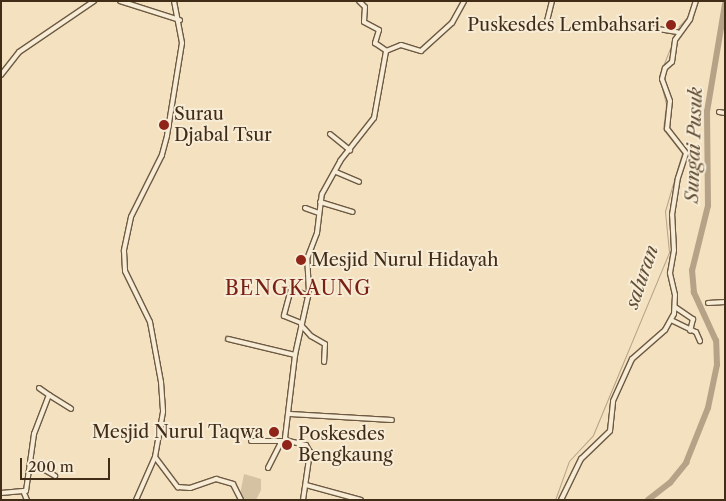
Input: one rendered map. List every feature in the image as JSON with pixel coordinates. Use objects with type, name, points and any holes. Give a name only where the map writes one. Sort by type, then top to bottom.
[{"type":"street","points":[[1,74],[20,52],[94,1]]},
{"type":"street","points":[[120,1],[180,20]]},
{"type":"street","points":[[136,500],[155,457],[163,412],[161,382],[150,322],[130,284],[124,255],[133,213],[165,146],[182,46],[180,20],[174,1]]},
{"type":"street","points":[[359,1],[365,7],[364,22],[379,29],[375,43],[387,51]]},
{"type":"street","points":[[387,51],[401,45],[421,51],[452,23],[464,1]]},
{"type":"street","points":[[547,21],[552,1]]},
{"type":"street","points":[[561,500],[581,459],[608,433],[613,401],[632,359],[671,320],[675,307],[670,273],[674,250],[672,215],[686,152],[667,129],[670,101],[662,79],[665,69],[672,62],[672,46],[677,32],[690,19],[696,1]]},
{"type":"street","points":[[639,26],[677,32]]},
{"type":"street","points":[[268,468],[284,440],[290,414],[295,354],[308,296],[306,263],[317,233],[323,191],[375,116],[387,51]]},
{"type":"street","points":[[719,112],[725,113]]},
{"type":"street","points":[[330,134],[350,150]]},
{"type":"street","points":[[336,172],[359,182]]},
{"type":"street","points":[[320,202],[353,212]]},
{"type":"street","points":[[305,208],[319,213]]},
{"type":"street","points":[[308,296],[293,287],[284,316],[301,324],[310,336],[325,344],[324,362]]},
{"type":"street","points":[[708,303],[725,302]]},
{"type":"street","points":[[675,307],[693,319],[690,331]]},
{"type":"street","points":[[671,320],[690,331],[696,332],[700,341]]},
{"type":"street","points":[[228,339],[295,354]]},
{"type":"street","points":[[27,500],[24,493],[31,462],[37,419],[49,386]]},
{"type":"street","points":[[39,388],[71,409]]},
{"type":"street","points":[[290,414],[392,420]]},
{"type":"street","points":[[251,441],[284,440],[308,447],[310,463],[303,500]]},
{"type":"street","points":[[155,457],[178,487],[190,488],[216,479],[233,484],[241,500]]},
{"type":"street","points":[[31,462],[55,476]]},
{"type":"street","points":[[306,485],[361,500]]},
{"type":"street","points":[[1,493],[24,493]]},
{"type":"shaded area","points":[[244,474],[261,479],[261,490],[256,500],[246,500],[240,495]]},
{"type":"waterway","name":"Sungai Pusuk","points":[[648,500],[670,483],[686,463],[708,408],[717,365],[716,341],[694,293],[692,271],[708,206],[707,112],[725,5]]},
{"type":"waterway","name":"saluran","points":[[555,500],[569,461],[593,435],[669,252],[665,211],[682,153],[663,129],[666,104],[659,76],[679,26],[690,14]]},
{"type":"place","name":"Puskesdes Lembahsari","points":[[671,25]]},
{"type":"place","name":"Surau Djabal Tsur","points":[[164,125]]},
{"type":"place","name":"Mesjid Nurul Hidayah","points":[[301,260]]},
{"type":"place","name":"Mesjid Nurul Taqwa","points":[[274,432]]},
{"type":"place","name":"Poskesdes Bengkaung","points":[[287,445]]},
{"type":"district","name":"BENGKAUNG","points":[[298,288]]}]
